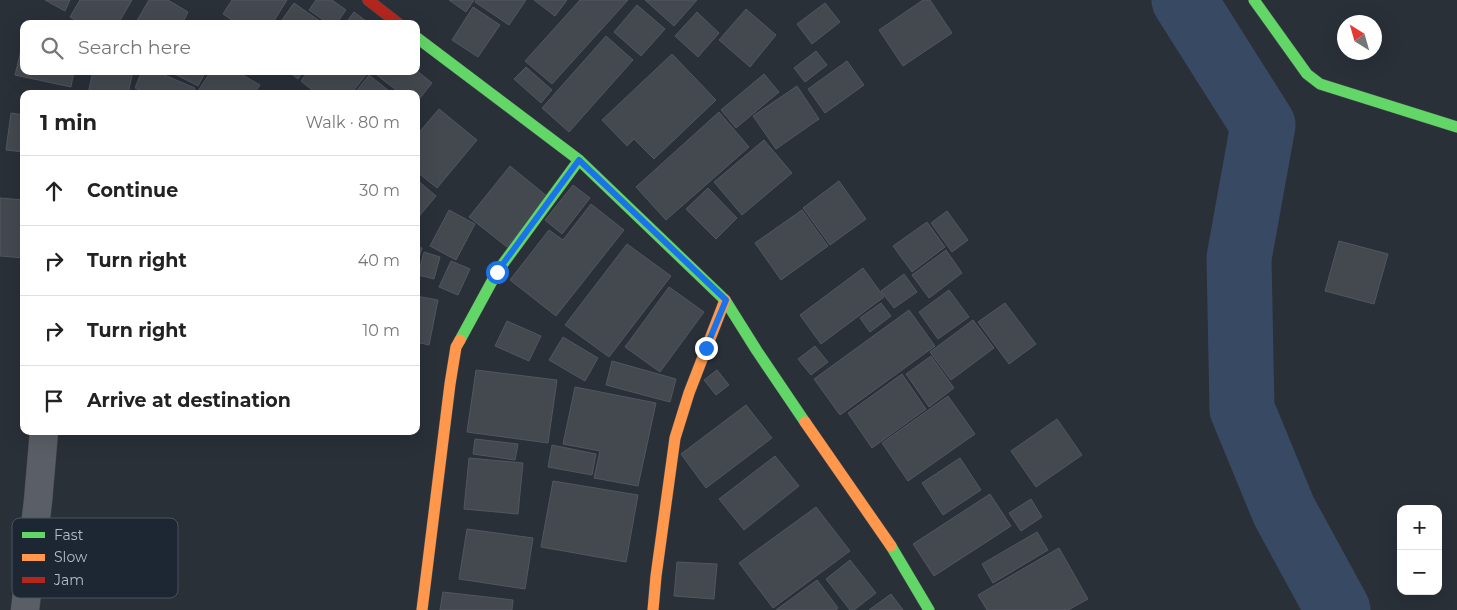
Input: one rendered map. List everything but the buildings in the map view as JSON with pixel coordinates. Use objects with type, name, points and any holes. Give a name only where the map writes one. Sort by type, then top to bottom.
[{"type":"street","points":[[368,0],[394,20]]},
{"type":"street","points":[[1254,0],[1307,74],[1320,84],[1457,127]]},
{"type":"street","points":[[420,40],[579,160],[726,300],[757,352],[888,542],[929,610]]},
{"type":"street","points":[[422,610],[456,347],[497,272],[579,160]]},
{"type":"street","points":[[653,610],[656,576],[676,438],[689,393],[726,300]]},
{"type":"street","points":[[36,518],[44,435]]},
{"type":"waterway","points":[[1184,0],[1263,125],[1239,258],[1242,409],[1284,511],[1338,610]]},
{"type":"traffic: fast","points":[[1254,0],[1307,74],[1320,84],[1457,127]]},
{"type":"traffic: fast","points":[[420,40],[579,160],[725,300],[805,422]]},
{"type":"traffic: fast","points":[[460,340],[497,272],[579,160]]},
{"type":"traffic: fast","points":[[891,546],[929,610]]},
{"type":"traffic: slow","points":[[653,610],[675,438],[689,393],[725,300]]},
{"type":"traffic: slow","points":[[422,610],[450,384],[456,347],[460,340]]},
{"type":"traffic: slow","points":[[805,422],[891,546]]},
{"type":"traffic: jam","points":[[368,0],[394,20]]},
{"type":"route","points":[[497,272],[579,160],[726,300],[706,348]]}]
